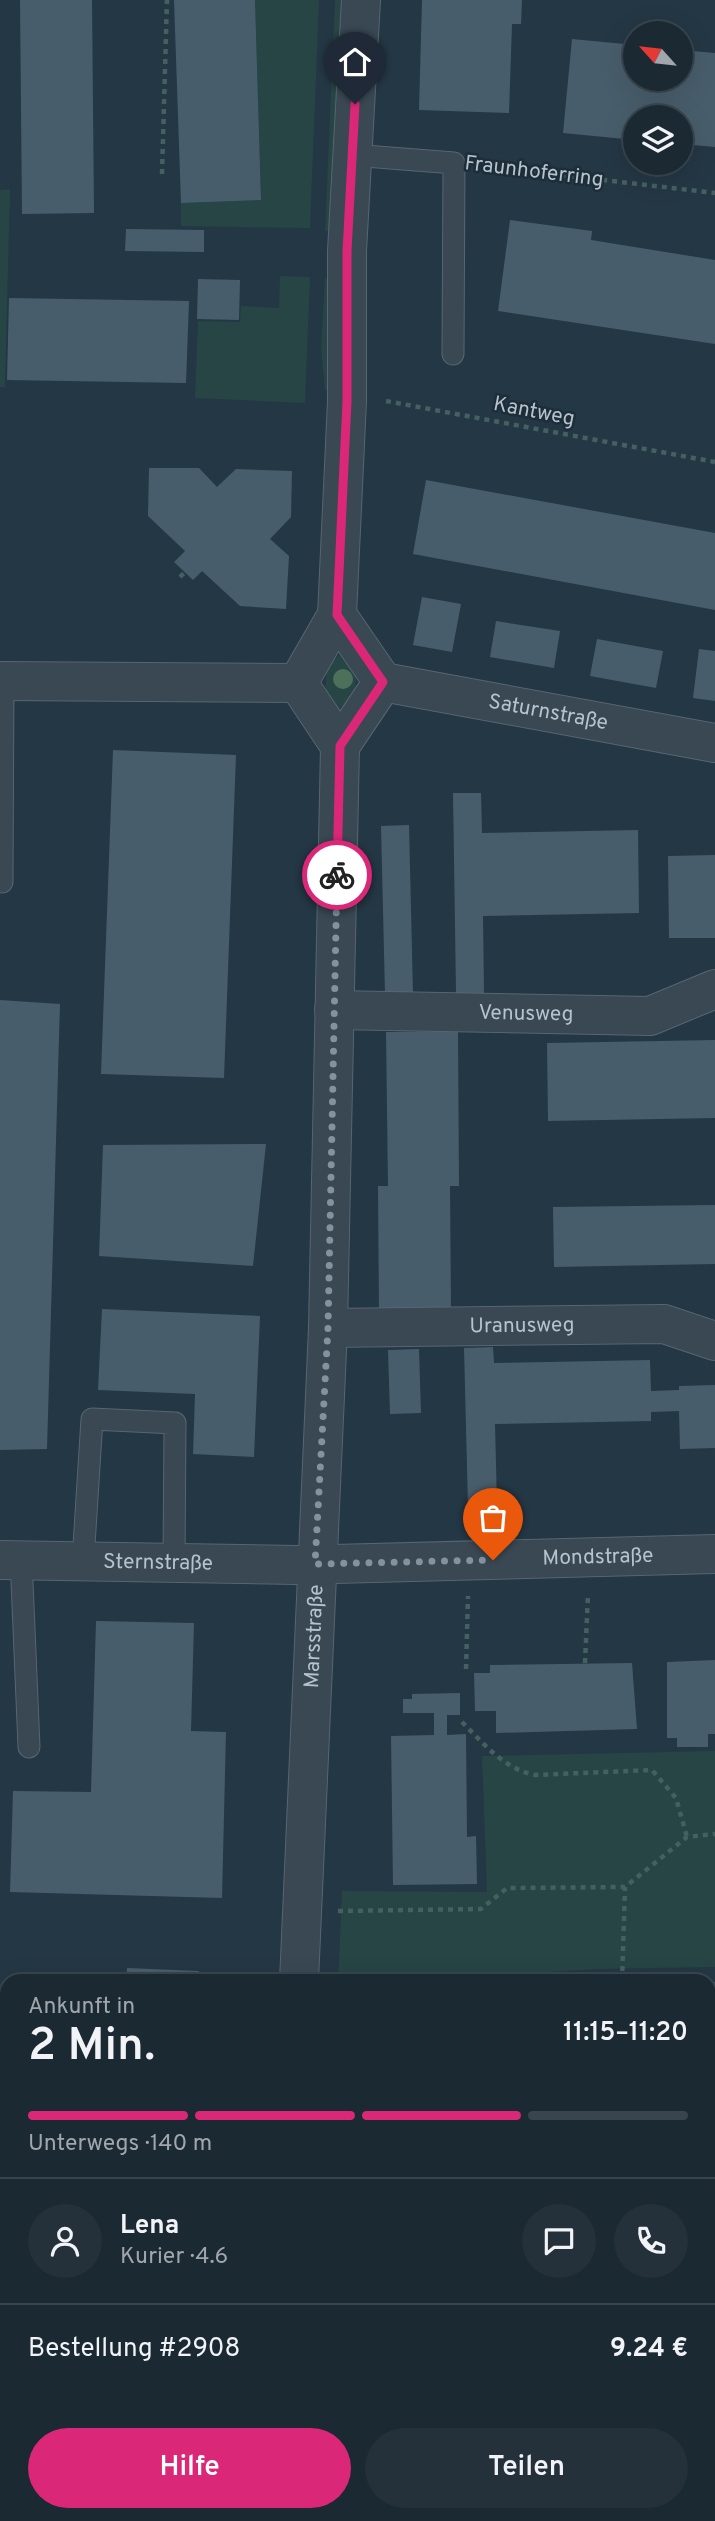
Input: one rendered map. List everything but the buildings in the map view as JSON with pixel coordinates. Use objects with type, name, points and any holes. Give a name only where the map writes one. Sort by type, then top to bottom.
[{"type":"street","points":[[298,683],[337,615],[347,401],[347,251],[361,0]]},
{"type":"street","points":[[298,683],[340,746],[383,682],[337,615]]},
{"type":"street","points":[[2,681],[298,683]]},
{"type":"street","name":"Saturnstraße","points":[[383,682],[715,743]]},
{"type":"street","name":"Marsstraße","points":[[299,1974],[315,1564],[328,1328],[340,746]]},
{"type":"street","name":"Venusweg","points":[[334,1010],[650,1016],[715,989]]},
{"type":"street","name":"Uranusweg","points":[[328,1328],[664,1324],[715,1341]]},
{"type":"street","name":"Mondstraße","points":[[315,1564],[715,1554]]},
{"type":"street","name":"Sternstraße","points":[[11,1559],[315,1564]]},
{"type":"lane","name":"Fraunhoferring","points":[[352,155],[454,163]]},
{"type":"lane","points":[[453,355],[454,163]]},
{"type":"lane","points":[[2,681],[2,882]]},
{"type":"lane","points":[[83,1560],[92,1419],[175,1423],[174,1562]]},
{"type":"lane","points":[[11,1559],[29,1747]]},
{"type":"path","points":[[162,174],[167,0]]},
{"type":"path","name":"Fraunhoferring","points":[[454,163],[715,193]]},
{"type":"path","name":"Kantweg","points":[[347,401],[380,400],[715,462]]},
{"type":"path","points":[[180,577],[185,572]]},
{"type":"path","points":[[585,1663],[590,1558]]},
{"type":"path","points":[[466,1669],[469,1561]]},
{"type":"path","points":[[461,1722],[499,1758],[521,1772],[535,1775],[652,1770],[676,1798],[687,1837]]},
{"type":"path","points":[[303,1911],[481,1909],[507,1888],[625,1887],[687,1837],[715,1834]]},
{"type":"path","points":[[622,1974],[625,1887]]},
{"type":"green space","points":[[255,0],[319,0],[310,228],[181,226],[181,203],[261,200]]},
{"type":"green space","points":[[335,0],[346,0],[337,231],[325,231]]},
{"type":"green space","points":[[10,189],[5,387],[0,387],[0,190]]},
{"type":"green space","points":[[280,276],[310,277],[305,403],[195,398],[198,321],[240,322],[241,306],[279,308]]},
{"type":"green space","points":[[325,278],[334,285],[337,390],[325,390],[321,348]]},
{"type":"green space","points":[[344,651],[357,667],[355,695],[338,710],[325,692],[327,666]]},
{"type":"green space","points":[[715,1751],[715,1967],[597,1969],[514,1974],[338,1974],[342,1891],[487,1892],[482,1756]]},
{"type":"way so far","points":[[337,875],[328,1328],[315,1564],[493,1560]]},
{"type":"route","points":[[337,875],[340,746],[383,682],[337,615],[347,401],[347,251],[355,104]]}]
